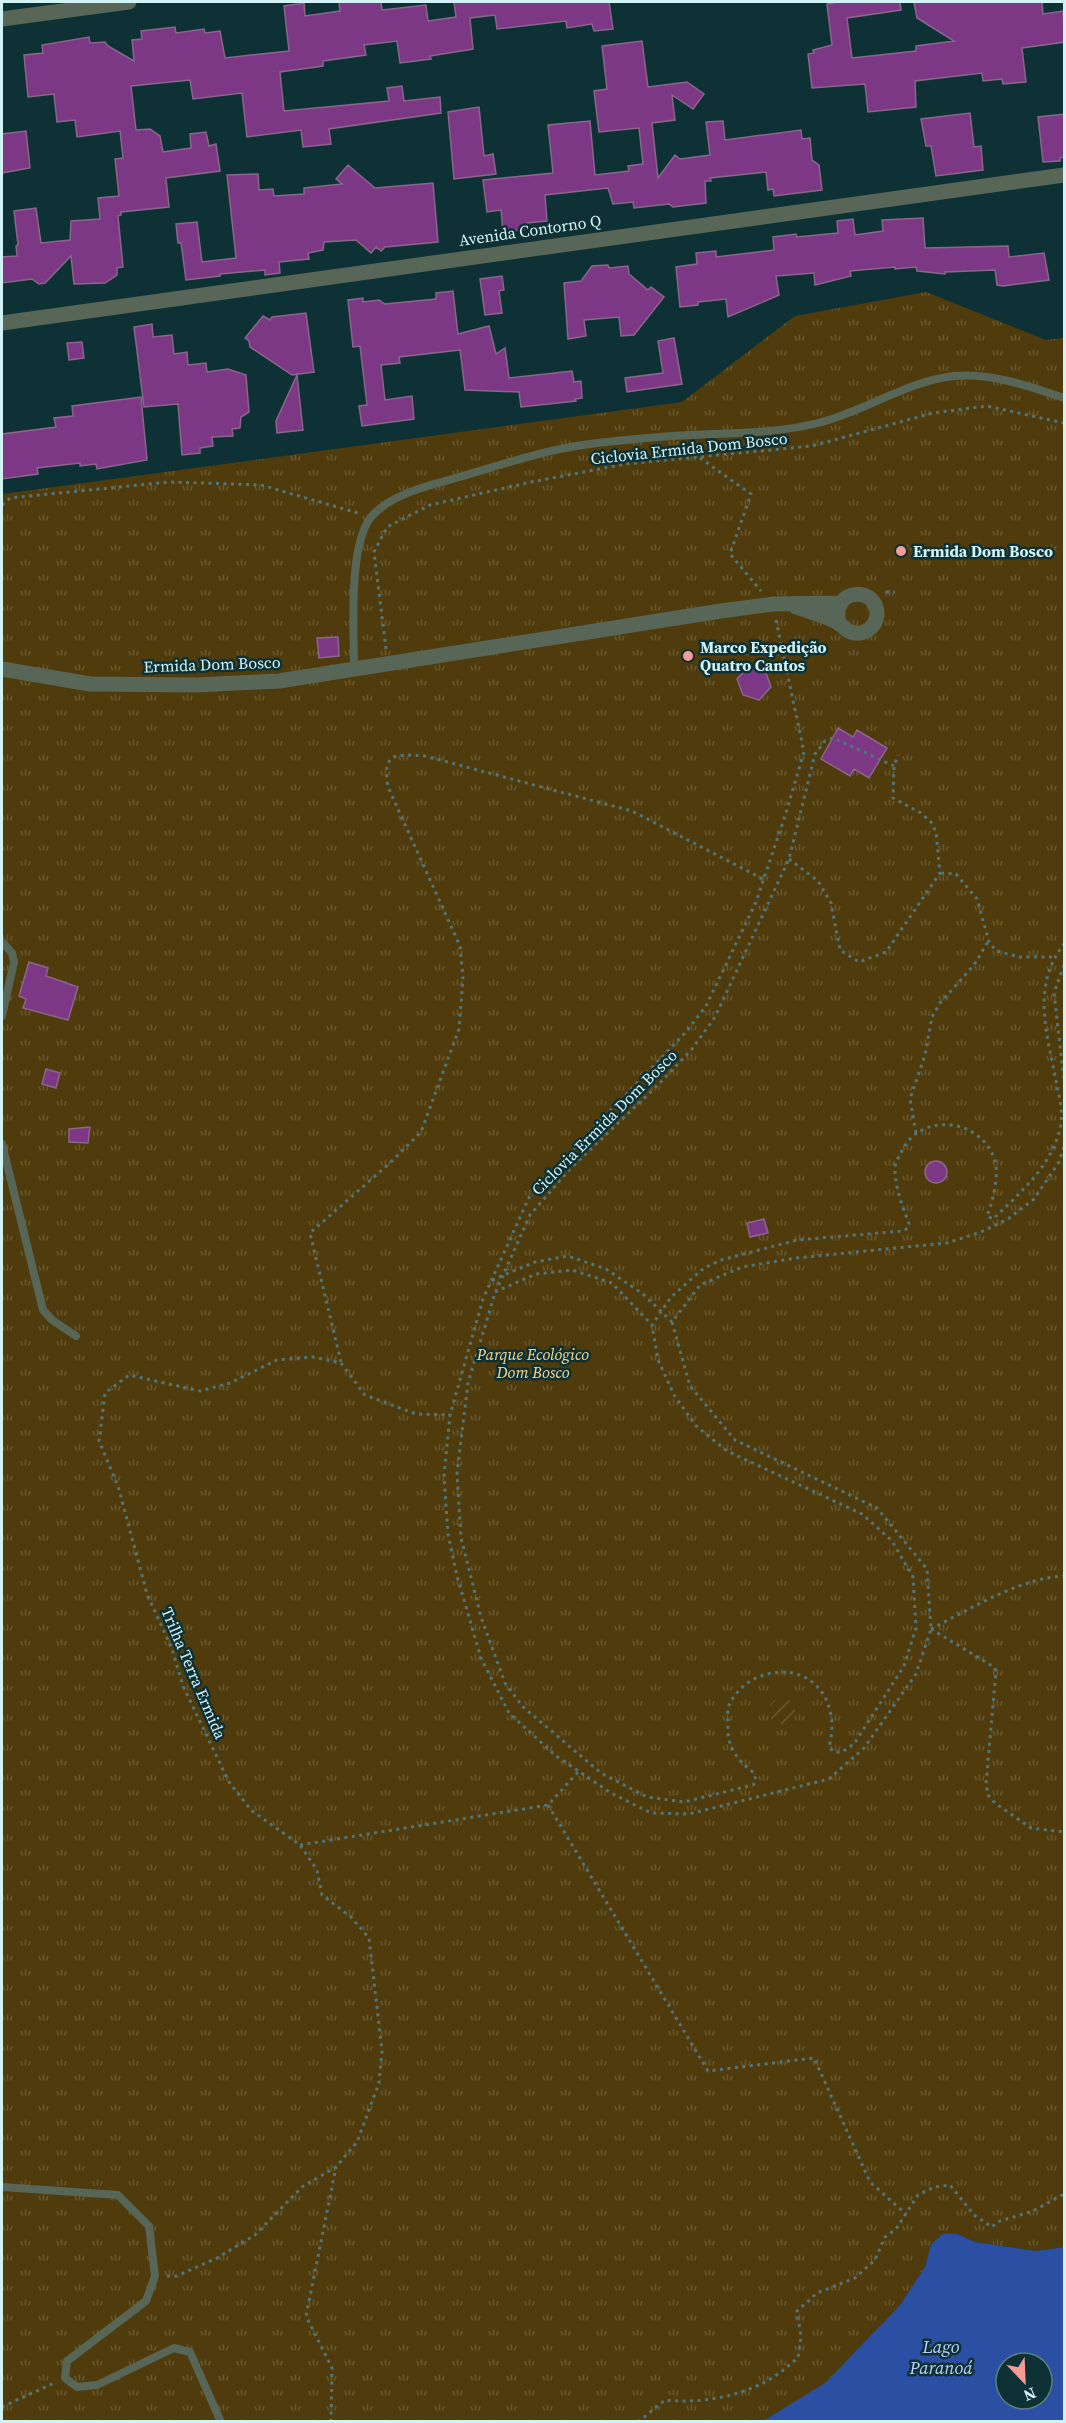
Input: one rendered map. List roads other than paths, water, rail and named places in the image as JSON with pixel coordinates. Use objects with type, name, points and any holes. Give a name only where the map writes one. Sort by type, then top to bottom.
[{"type":"street","points":[[2,20],[129,2]]},
{"type":"street","name":"Avenida Contorno Q","points":[[2,323],[1065,175]]},
{"type":"street","points":[[780,604],[840,624],[848,632],[859,634],[870,630],[877,620],[877,608],[871,598],[860,594],[849,595],[840,603],[837,613],[840,624]]},
{"type":"street","name":"Ermida Dom Bosco","points":[[2,669],[90,684],[196,685],[279,681],[780,604],[840,603]]},
{"type":"lane","points":[[354,668],[355,566],[364,529],[372,517],[392,501],[421,488],[523,458],[582,445],[785,429],[822,422],[905,389],[951,376],[996,379],[1026,385],[1065,398]]},
{"type":"lane","points":[[2,942],[12,953],[14,962],[2,1016]]},
{"type":"lane","points":[[2,1144],[40,1303],[47,1316],[76,1336]]},
{"type":"lane","points":[[2,2187],[118,2195],[149,2226],[155,2276],[146,2301],[67,2361],[64,2378],[77,2388],[98,2385],[174,2348],[190,2352],[221,2421]]},
{"type":"water","name":"Lago Paranoá","points":[[955,2233],[975,2242],[1036,2251],[1064,2247],[1064,2421],[763,2421],[825,2383],[900,2305],[925,2267],[931,2244],[943,2234]]},
{"type":"place","name":"Ermida Dom Bosco","points":[[901,551]]},
{"type":"place","name":"Marco Expedição Quatro Cantos","points":[[688,656]]},
{"type":"park label","name":"Parque Ecológico Dom Bosco","points":[[533,1363]]}]
